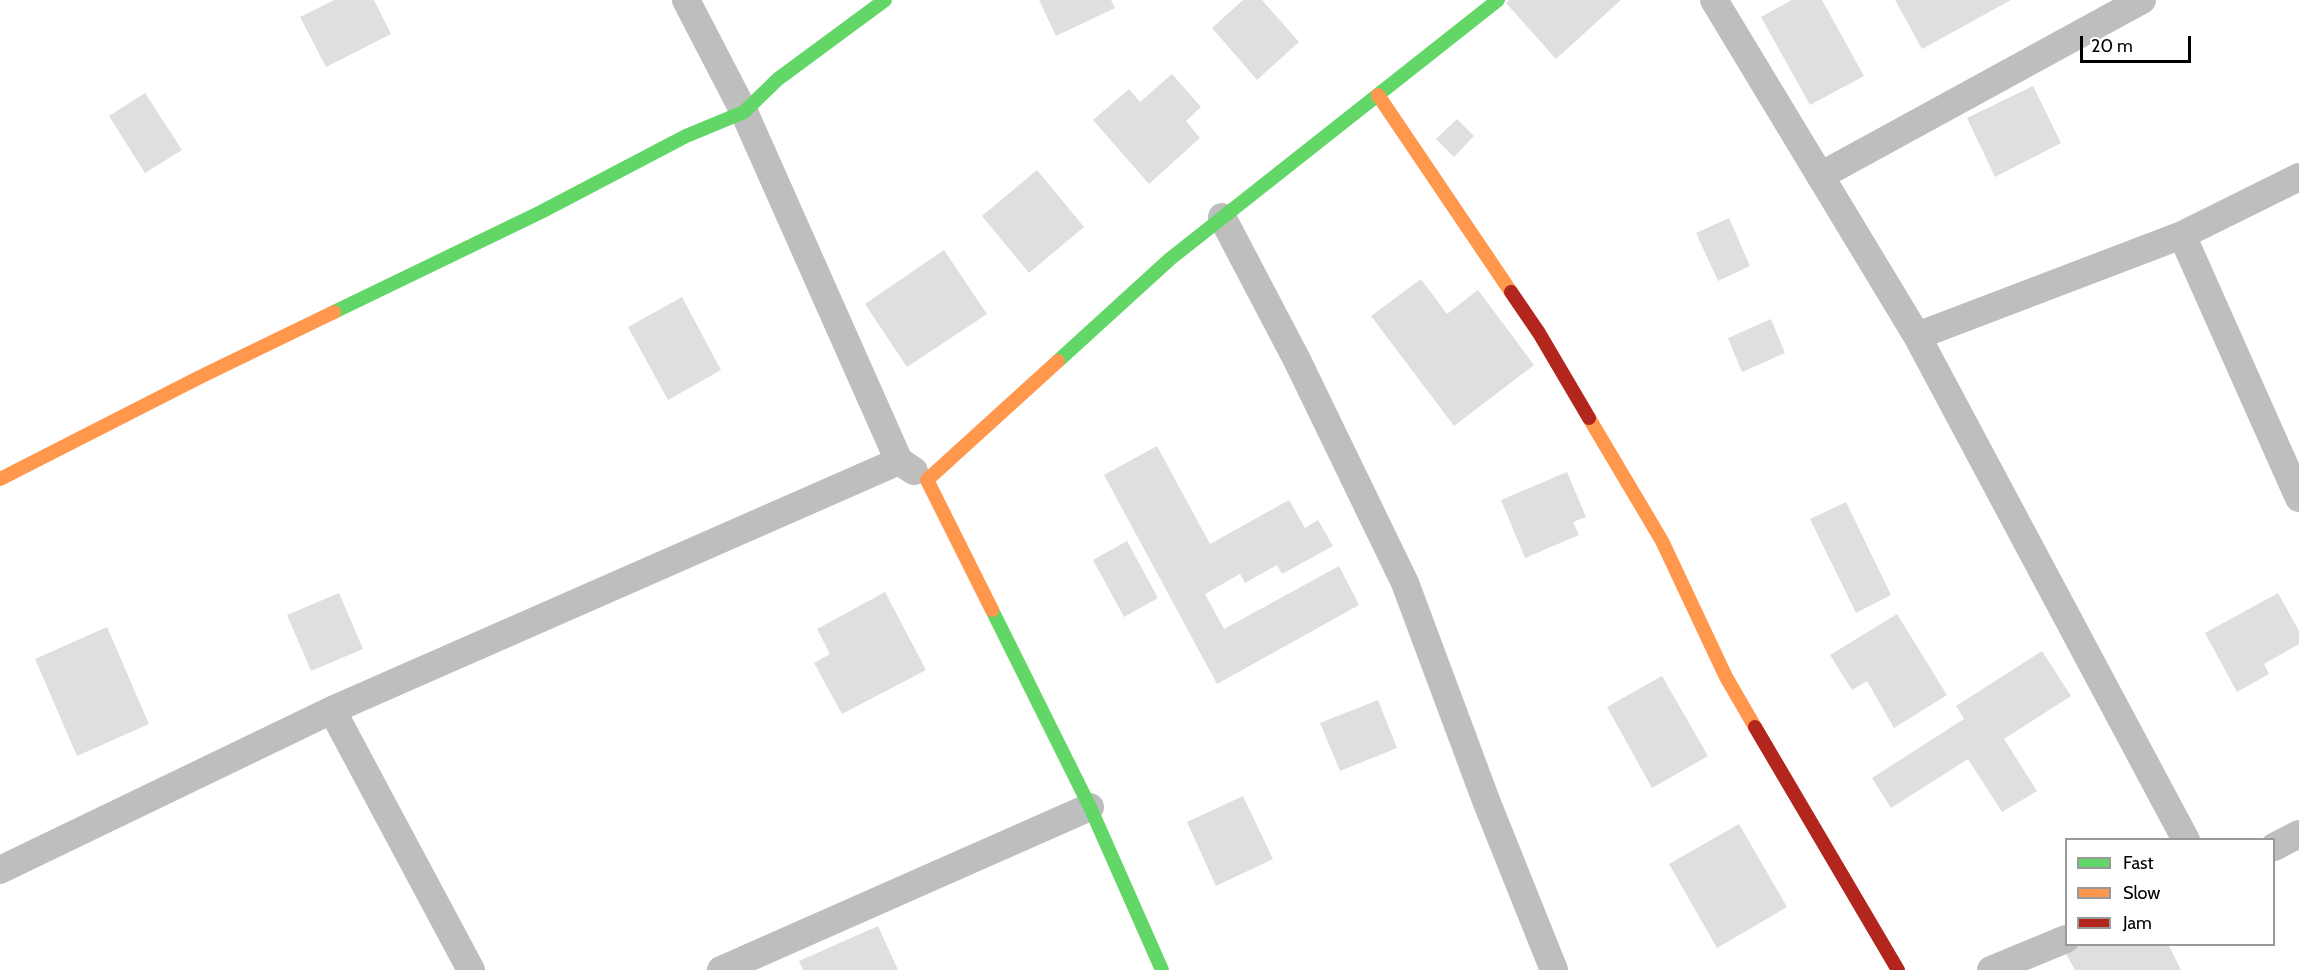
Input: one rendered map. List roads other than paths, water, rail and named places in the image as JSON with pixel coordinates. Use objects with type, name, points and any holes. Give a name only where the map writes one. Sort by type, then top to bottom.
[{"type":"street","points":[[686,0],[744,112],[899,461],[927,480],[1090,807],[1162,970]]},
{"type":"street","points":[[0,479],[200,376],[541,212],[687,136],[744,112],[778,79],[885,0]]},
{"type":"street","points":[[927,480],[1170,259],[1498,0]]},
{"type":"street","points":[[1714,0],[1917,336],[2185,838]]},
{"type":"street","points":[[1820,176],[2142,0]]},
{"type":"street","points":[[1378,95],[1539,333],[1662,541],[1726,677],[1898,970]]},
{"type":"street","points":[[1917,336],[2182,235],[2299,177]]},
{"type":"street","points":[[1222,217],[1297,360],[1405,583],[1487,803],[1554,970]]},
{"type":"street","points":[[2182,235],[2299,498]]},
{"type":"street","points":[[0,870],[333,710],[899,461]]},
{"type":"street","points":[[333,710],[471,970]]},
{"type":"street","points":[[721,970],[1090,807]]},
{"type":"street","points":[[2275,846],[2299,834]]},
{"type":"street","points":[[1991,970],[2065,940]]}]
